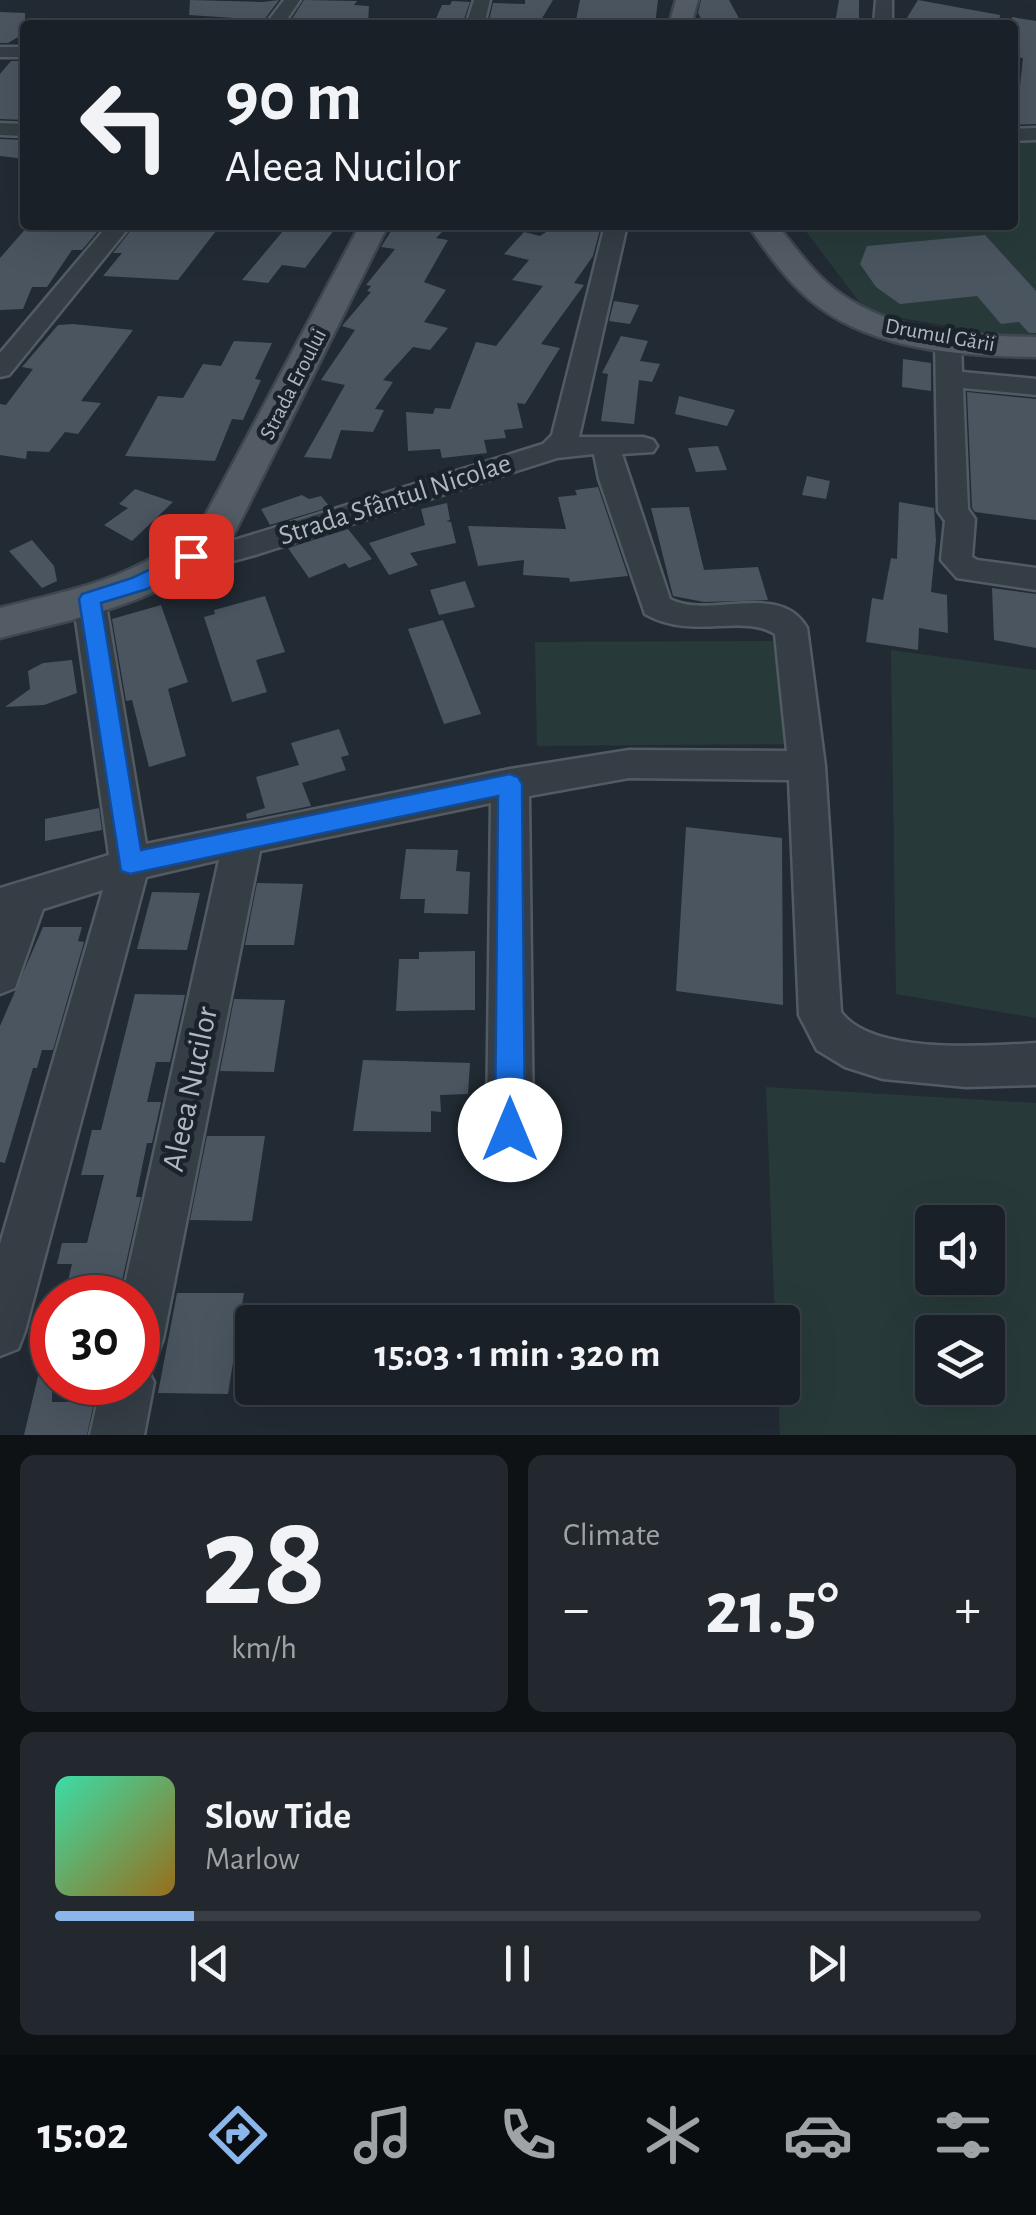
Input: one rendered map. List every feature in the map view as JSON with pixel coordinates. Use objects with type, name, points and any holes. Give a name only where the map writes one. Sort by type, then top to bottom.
[{"type":"main road","name":"Strada Eroului","points":[[193,553],[229,508],[371,230]]},
{"type":"main road","name":"Drumul Gării","points":[[766,230],[817,289],[840,308],[884,326],[948,340],[1036,347]]},
{"type":"main road","points":[[0,623],[139,584],[193,553]]},
{"type":"street","points":[[0,370],[116,230]]},
{"type":"street","points":[[553,450],[566,438],[615,230]]},
{"type":"street","points":[[948,340],[953,511],[960,518],[956,560],[968,570],[1036,579]]},
{"type":"street","points":[[950,378],[1036,387]]},
{"type":"street","name":"Strada Sfântul Nicolae","points":[[193,553],[244,548],[553,450],[624,446],[613,479],[656,606],[675,616],[768,615],[791,628],[807,766]]},
{"type":"street","points":[[0,1331],[130,863],[90,599]]},
{"type":"street","points":[[0,974],[13,901],[130,863],[510,784],[629,764],[807,766],[820,1015],[829,1032],[846,1047],[867,1054],[988,1068],[1036,1064]]},
{"type":"street","points":[[510,784],[510,1130]]},
{"type":"street","name":"Aleea Nucilor","points":[[151,1275],[242,839]]},
{"type":"street","points":[[118,1435],[124,1405]]},
{"type":"green space","points":[[1036,140],[1036,336],[1004,336],[867,312],[805,230],[1018,230],[1018,142]]},
{"type":"green space","points":[[773,641],[794,744],[537,746],[535,642]]},
{"type":"green space","points":[[891,650],[1036,670],[1036,1018],[896,994]]},
{"type":"green space","points":[[766,1087],[1036,1103],[1036,1435],[780,1435],[779,1405],[800,1405],[800,1305],[774,1305]]},
{"type":"building","points":[[190,0],[279,0],[264,20],[189,15]]},
{"type":"building","points":[[304,0],[357,1],[354,5],[369,6],[368,20],[291,20]]},
{"type":"building","points":[[525,0],[553,0],[541,20],[489,20],[493,3],[525,4]]},
{"type":"building","points":[[580,0],[658,0],[656,20],[576,20]]},
{"type":"building","points":[[701,0],[729,0],[740,20],[702,20],[698,13]]},
{"type":"building","points":[[839,0],[859,0],[859,20],[836,20]]},
{"type":"building","points":[[918,0],[1000,15],[1000,20],[906,20]]},
{"type":"building","points":[[452,1],[470,2],[464,20],[435,20],[442,5]]},
{"type":"building","points":[[0,12],[25,13],[25,20],[20,20],[20,36],[0,43]]},
{"type":"building","points":[[1012,17],[1036,21],[1036,124],[1018,125],[1023,58],[1018,58],[1018,20]]},
{"type":"building","points":[[11,61],[20,61],[20,120],[0,119],[0,74]]},
{"type":"building","points":[[0,139],[20,140],[20,158],[0,156]]},
{"type":"building","points":[[25,230],[99,230],[82,250],[72,250],[47,287],[32,287],[23,309],[0,310],[0,258]]},
{"type":"building","points":[[131,230],[216,231],[178,280],[103,276],[122,253],[113,253]]},
{"type":"building","points":[[284,230],[334,230],[305,268],[282,265],[268,283],[242,280]]},
{"type":"building","points":[[392,230],[442,232],[436,238],[448,240],[424,282],[446,290],[424,322],[448,328],[430,350],[413,347],[383,380],[393,382],[375,409],[384,410],[373,432],[341,430],[331,459],[304,457],[345,385],[321,380],[355,330],[342,326],[371,292],[367,291],[371,286],[366,285],[395,249],[381,247]]},
{"type":"building","points":[[549,230],[600,230],[593,256],[574,283],[584,285],[541,344],[560,348],[525,404],[517,403],[523,428],[504,430],[506,438],[484,440],[487,453],[442,458],[440,449],[408,451],[406,412],[433,414],[435,408],[450,409],[476,342],[496,346],[543,286],[512,280],[529,260],[504,254],[524,232],[540,236]]},
{"type":"building","points":[[985,235],[1036,291],[1036,333],[1029,333],[1019,322],[1001,324],[977,296],[900,304],[876,287],[860,264],[867,246]]},
{"type":"building","points":[[614,301],[639,305],[630,324],[609,321]]},
{"type":"building","points":[[58,325],[133,330],[81,401],[101,403],[78,434],[65,432],[49,452],[27,451],[26,459],[0,455],[0,404],[6,405],[33,369],[22,367]]},
{"type":"building","points":[[621,336],[648,341],[640,361],[660,364],[652,382],[639,380],[634,424],[601,421],[608,374],[602,373]]},
{"type":"building","points":[[234,341],[272,343],[255,379],[261,380],[243,420],[232,419],[215,461],[125,456],[158,396],[183,398],[203,364],[221,366]]},
{"type":"building","points":[[903,359],[931,363],[931,391],[902,387]]},
{"type":"building","points":[[967,392],[1036,399],[1036,520],[975,512],[972,508]]},
{"type":"building","points":[[679,396],[735,410],[727,426],[675,414]]},
{"type":"building","points":[[718,446],[727,470],[696,472],[688,448]]},
{"type":"building","points":[[807,476],[830,481],[826,499],[802,495]]},
{"type":"building","points":[[598,487],[628,576],[570,582],[569,578],[523,575],[524,560],[478,566],[468,526],[566,529],[558,497]]},
{"type":"building","points":[[135,489],[173,502],[132,541],[104,525],[128,508],[119,504]]},
{"type":"building","points":[[302,495],[309,499],[321,496],[330,507],[270,525],[261,509]]},
{"type":"building","points":[[899,502],[934,508],[936,540],[931,592],[947,595],[948,633],[919,628],[918,650],[866,642],[872,598],[883,600],[891,558],[897,559]]},
{"type":"building","points":[[447,503],[450,520],[446,521],[451,522],[456,543],[410,553],[418,565],[389,575],[369,543],[425,525],[421,509]]},
{"type":"building","points":[[689,507],[704,570],[758,567],[768,600],[704,602],[673,596],[651,508]]},
{"type":"building","points":[[348,529],[372,559],[349,568],[345,563],[309,578],[288,548]]},
{"type":"building","points":[[32,540],[54,566],[57,581],[42,588],[9,551]]},
{"type":"building","points":[[465,581],[475,607],[439,615],[430,590]]},
{"type":"building","points":[[992,588],[1036,594],[1036,648],[994,640]]},
{"type":"building","points":[[265,596],[285,652],[256,660],[267,692],[232,702],[204,617],[215,614],[214,610]]},
{"type":"building","points":[[161,605],[188,682],[168,689],[186,756],[149,767],[132,700],[126,701],[112,619]]},
{"type":"building","points":[[443,620],[481,714],[444,724],[408,629]]},
{"type":"building","points":[[72,660],[77,693],[44,705],[5,707],[30,689],[28,671],[43,663]]},
{"type":"building","points":[[339,729],[349,755],[341,757],[346,770],[302,783],[311,806],[247,819],[246,814],[265,808],[256,777],[299,765],[291,743]]},
{"type":"building","points":[[99,808],[102,830],[45,841],[45,819]]},
{"type":"building","points":[[686,827],[782,838],[783,1005],[676,991]]},
{"type":"building","points":[[406,849],[458,850],[456,871],[470,872],[468,914],[424,913],[425,899],[400,899]]},
{"type":"building","points":[[257,883],[303,884],[294,945],[245,945]]},
{"type":"building","points":[[152,892],[200,893],[187,950],[137,949]]},
{"type":"building","points":[[43,927],[82,927],[78,941],[84,942],[53,1050],[42,1050],[37,1068],[33,1068],[5,1163],[0,1162],[0,1026]]},
{"type":"building","points":[[475,951],[475,1010],[396,1011],[399,959],[419,959],[419,952]]},
{"type":"building","points":[[135,994],[185,995],[170,1062],[156,1062],[147,1102],[161,1102],[152,1143],[147,1143],[136,1197],[141,1197],[123,1275],[69,1275],[72,1264],[57,1264],[62,1243],[87,1243],[104,1175],[81,1175],[92,1130],[101,1130]]},
{"type":"building","points":[[234,999],[285,1000],[274,1072],[220,1071]]},
{"type":"building","points":[[363,1060],[470,1063],[468,1094],[440,1095],[441,1112],[431,1111],[431,1132],[353,1131]]},
{"type":"building","points":[[207,1136],[265,1136],[252,1221],[190,1220]]},
{"type":"building","points":[[177,1293],[244,1293],[242,1305],[235,1305],[235,1350],[228,1394],[160,1393]]},
{"type":"building","points":[[31,1405],[93,1405],[87,1435],[24,1435]]},
{"type":"route","points":[[191,556],[139,584],[90,599],[130,863],[510,784],[510,1130]]}]
